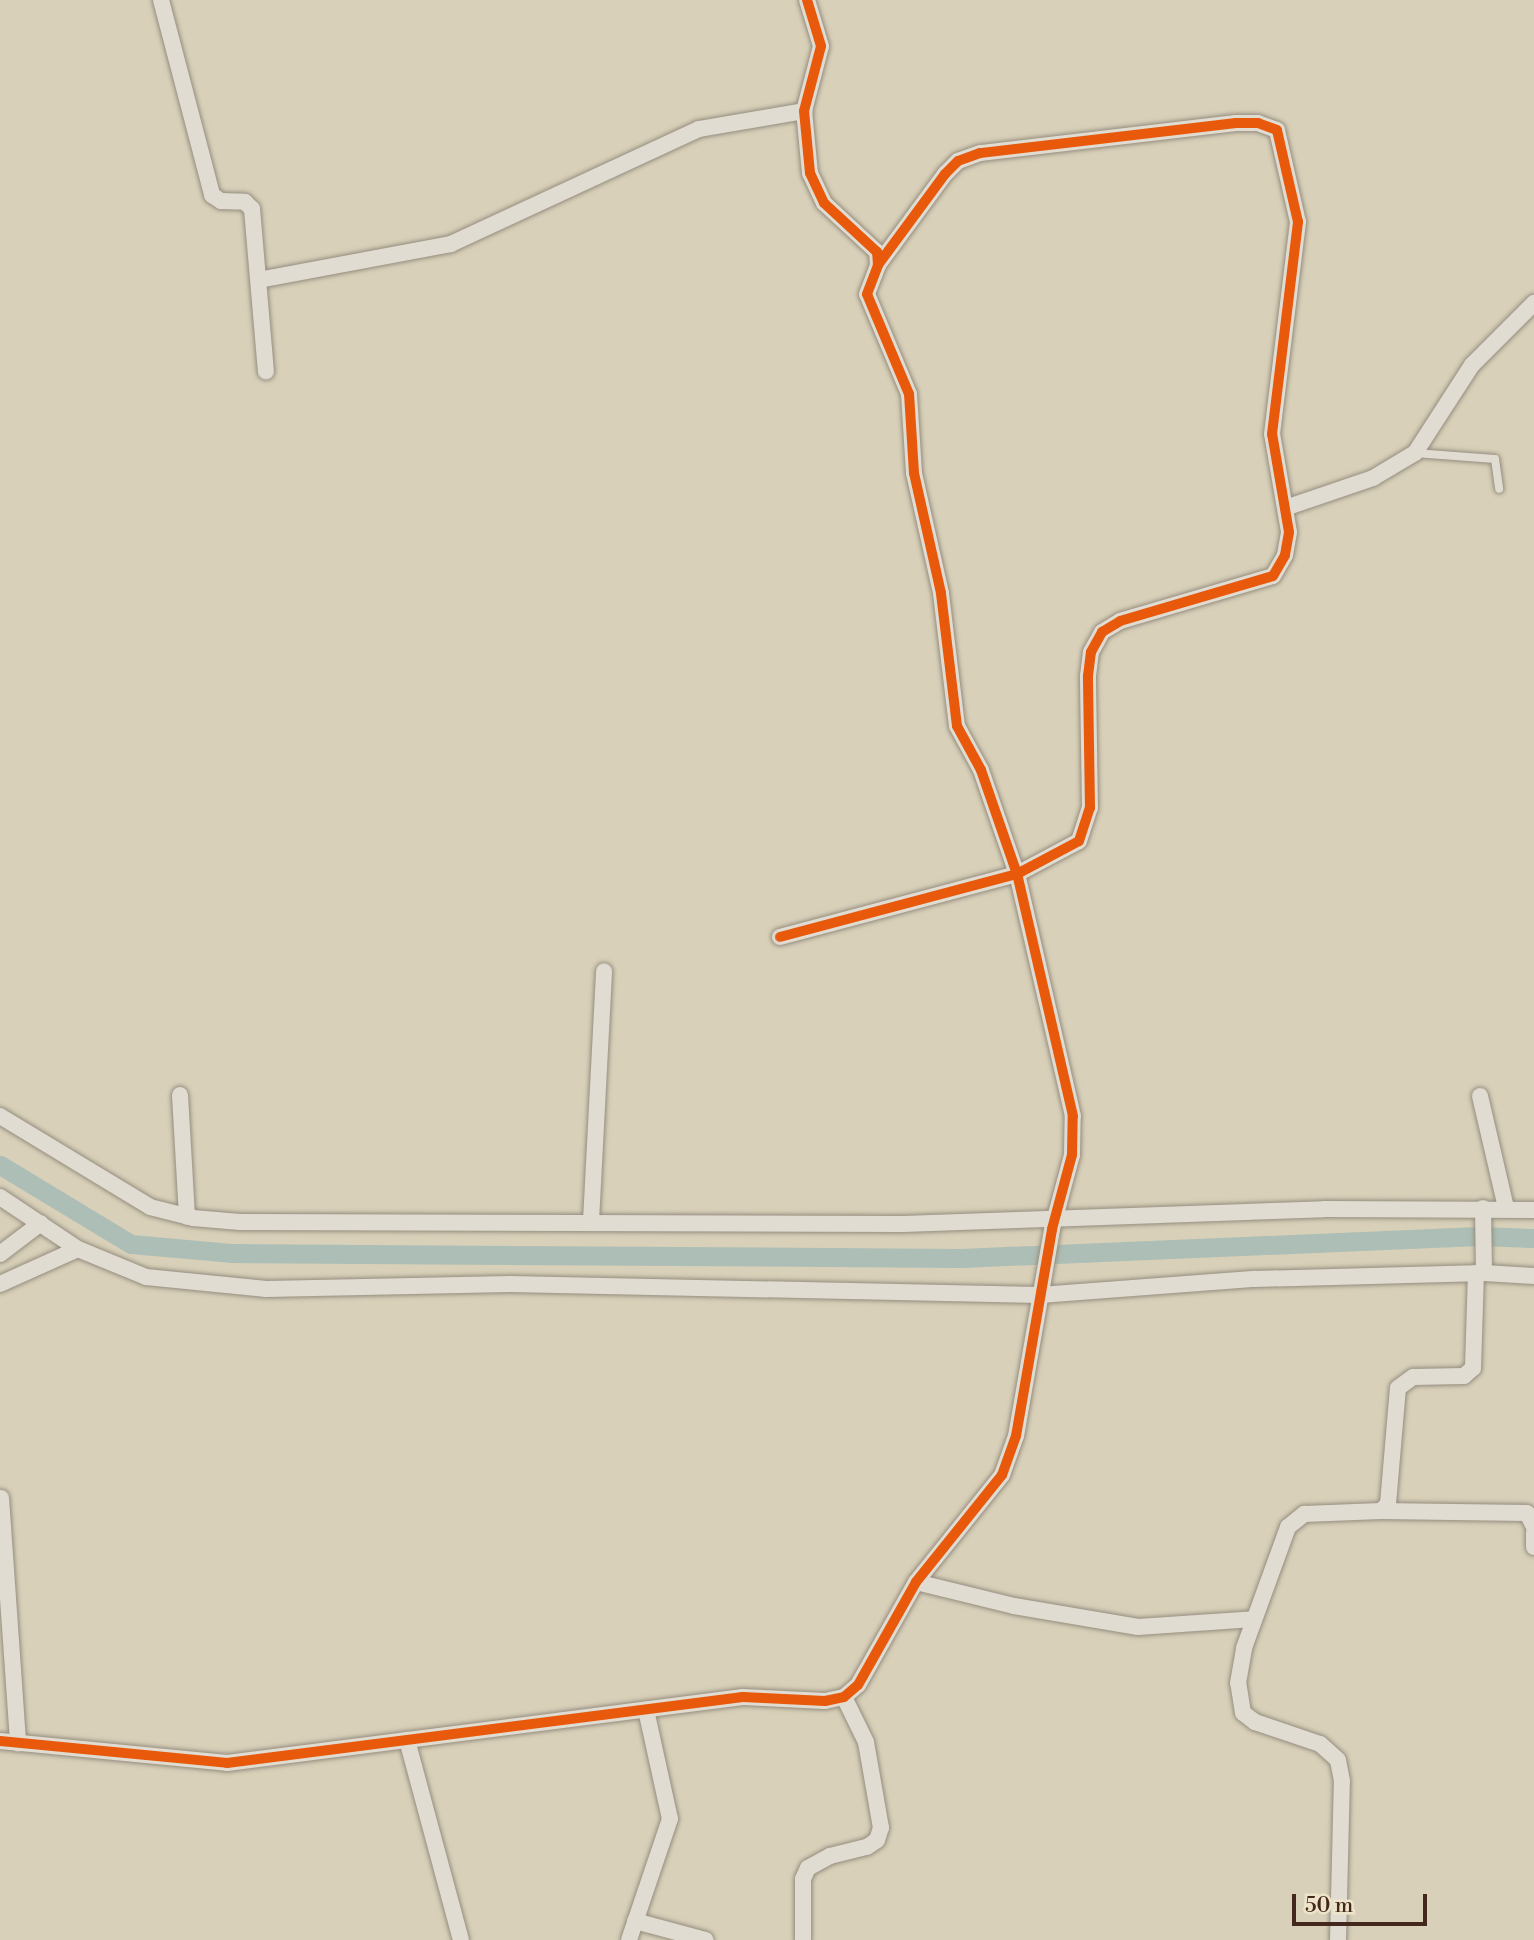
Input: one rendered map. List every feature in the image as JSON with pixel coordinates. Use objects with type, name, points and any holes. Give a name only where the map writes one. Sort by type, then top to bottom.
[{"type":"street","points":[[162,0],[212,195],[221,201],[245,202],[252,209],[266,371]]},
{"type":"street","points":[[807,0],[821,46],[804,111],[814,191],[834,214],[869,241],[877,252],[878,265]]},
{"type":"street","points":[[259,280],[451,244],[676,137],[726,122],[804,111]]},
{"type":"street","points":[[0,1741],[227,1763],[743,1697],[825,1701],[844,1697],[858,1685],[916,1582],[1002,1475],[1016,1436],[1041,1287],[1054,1222],[1072,1155],[1073,1116],[1017,874],[981,770],[957,726],[941,593],[914,473],[909,394],[867,294],[878,265],[945,174],[958,161],[980,153],[1236,123],[1258,122],[1277,130],[1298,222],[1272,434],[1287,507],[1284,555],[1273,576],[1120,621],[1102,632],[1091,652],[1088,676],[1087,826],[1079,841],[1017,874],[779,937]]},
{"type":"street","points":[[1287,507],[1373,478],[1415,453],[1472,365],[1534,303]]},
{"type":"street","points":[[591,1221],[604,971]]},
{"type":"street","points":[[180,1095],[187,1217]]},
{"type":"street","points":[[1480,1096],[1506,1208]]},
{"type":"street","points":[[0,1116],[150,1207],[187,1217],[240,1222],[903,1224],[1482,1213],[1506,1208],[1534,1210]]},
{"type":"street","points":[[0,1197],[78,1249],[146,1277],[266,1289],[510,1284],[1041,1287],[1481,1267],[1534,1276]]},
{"type":"street","points":[[1381,1511],[1388,1504],[1392,1490],[1398,1388],[1413,1377],[1464,1376],[1473,1368],[1481,1267],[1482,1213]]},
{"type":"street","points":[[0,1254],[41,1223]]},
{"type":"street","points":[[0,1284],[78,1249]]},
{"type":"street","points":[[1,1498],[18,1743]]},
{"type":"street","points":[[1338,1940],[1342,1781],[1338,1760],[1320,1744],[1255,1722],[1243,1713],[1238,1683],[1254,1619],[1288,1527],[1304,1514],[1381,1511],[1527,1513],[1534,1527]]},
{"type":"street","points":[[1534,1533],[1534,1547]]},
{"type":"street","points":[[916,1582],[1014,1606],[1138,1627],[1254,1619]]},
{"type":"street","points":[[803,1940],[803,1879],[808,1868],[830,1856],[867,1847],[877,1840],[881,1828],[866,1742],[844,1697]]},
{"type":"street","points":[[629,1940],[666,1839],[670,1819],[646,1710]]},
{"type":"street","points":[[407,1741],[461,1940]]},
{"type":"street","points":[[635,1921],[706,1940]]},
{"type":"lane","points":[[1415,453],[1495,458],[1499,489]]},
{"type":"waterway","points":[[0,1165],[131,1244],[231,1253],[961,1258],[1479,1236],[1534,1238]]},
{"type":"cycle path","points":[[0,1741],[227,1763],[743,1697],[825,1701],[844,1697],[858,1685],[916,1582],[1002,1475],[1016,1436],[1052,1229],[1072,1155],[1073,1116],[1017,874],[981,770],[957,726],[941,593],[914,473],[909,394],[867,294],[878,265],[877,252],[824,203],[810,173],[804,111],[821,46],[807,0]]},
{"type":"cycle path","points":[[780,937],[1017,874],[1079,841],[1090,808],[1088,676],[1091,652],[1102,632],[1120,621],[1273,576],[1285,555],[1289,532],[1272,434],[1298,222],[1277,130],[1258,123],[1236,123],[980,153],[958,161],[945,174],[878,265]]}]
